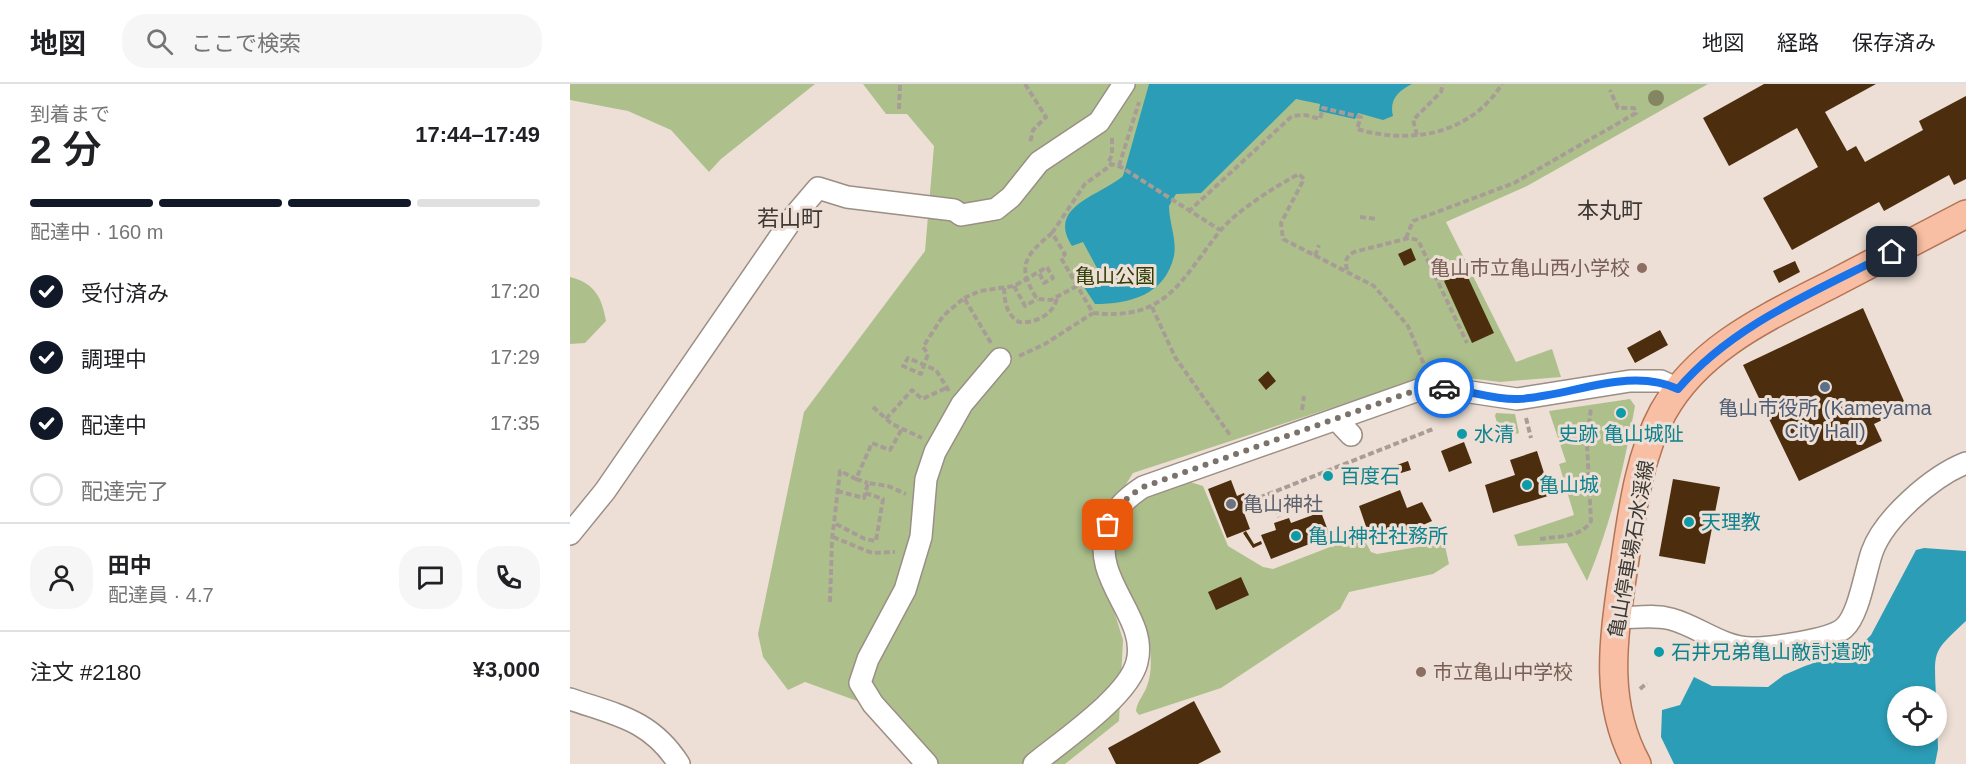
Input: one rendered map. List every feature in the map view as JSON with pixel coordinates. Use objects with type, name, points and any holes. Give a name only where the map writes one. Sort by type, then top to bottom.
[{"type":"main road","name":"亀山停車場石水渓線","points":[[1636,763],[1622,731],[1614,696],[1616,618],[1637,488],[1654,433],[1678,389],[1704,360],[1733,338],[1966,213]]},
{"type":"street","points":[[570,534],[604,491],[788,225],[818,188],[847,197],[954,210],[961,215],[996,209],[1011,197],[1039,162],[1099,122],[1110,108],[1133,88]]},
{"type":"street","points":[[927,764],[873,704],[860,683],[868,659],[905,590],[921,537],[926,479],[940,443],[962,404],[1000,359]]},
{"type":"street","points":[[1034,764],[1117,695],[1130,679],[1137,662],[1138,642],[1134,629],[1106,569],[1105,536],[1114,512],[1128,497],[1143,487],[1430,386],[1517,399],[1630,381],[1661,381],[1678,389]]},
{"type":"street","points":[[1336,419],[1352,435]]},
{"type":"street","points":[[1616,618],[1654,616],[1671,619],[1733,646],[1752,648],[1837,634],[1851,620],[1873,550],[1885,526],[1930,485],[1951,469],[1966,463]]},
{"type":"street","points":[[570,699],[648,729],[666,744],[679,764]]},
{"type":"path","points":[[899,109],[900,84]]},
{"type":"path","points":[[1025,84],[1046,117],[1033,130],[1028,149],[1039,162]]},
{"type":"path","points":[[1417,135],[1413,120],[1441,92],[1443,84]]},
{"type":"path","points":[[1186,210],[1292,116],[1305,115],[1320,119],[1323,108],[1361,117],[1357,129],[1383,137],[1400,138],[1448,129],[1465,121],[1494,98],[1502,84]]},
{"type":"path","points":[[1120,167],[1133,88]]},
{"type":"path","points":[[1406,238],[1413,221],[1514,183],[1636,113],[1634,108],[1629,106],[1617,108],[1610,90]]},
{"type":"path","points":[[1110,108],[1112,154],[1108,163],[1120,167],[1220,230]]},
{"type":"path","points":[[1037,299],[1023,273],[1035,248],[1052,233],[1085,184],[1112,164]]},
{"type":"path","points":[[964,298],[1000,359],[1027,354],[1093,313],[1123,314],[1152,307],[1175,288],[1214,243],[1220,230],[1274,187],[1299,174],[1304,179],[1281,223],[1286,243],[1347,270],[1374,286],[1408,326],[1428,377]]},
{"type":"path","points":[[1360,218],[1378,219]]},
{"type":"path","points":[[1052,233],[1065,254],[1060,258],[1093,313]]},
{"type":"path","points":[[1347,270],[1345,261],[1348,255],[1354,252],[1406,238],[1418,240],[1467,343]]},
{"type":"path","points":[[1316,256],[1319,245]]},
{"type":"path","points":[[962,404],[946,387],[936,370],[925,363],[908,358],[903,366],[921,374],[925,363],[928,354],[923,347],[929,334],[955,304],[980,291],[1014,286],[1039,272]]},
{"type":"path","points":[[1014,286],[1025,306],[1037,299],[1051,300],[1077,286]]},
{"type":"path","points":[[1004,288],[1006,309],[1012,318],[1019,322],[1038,320],[1047,314],[1056,303],[1057,297]]},
{"type":"path","points":[[1152,307],[1175,357],[1236,443]]},
{"type":"path","points":[[886,419],[912,390],[922,399],[946,387]]},
{"type":"path","points":[[1539,539],[1577,534],[1586,530],[1591,521],[1587,444],[1592,400]]},
{"type":"path","points":[[873,407],[886,419],[915,436],[940,443]]},
{"type":"path","points":[[1525,411],[1531,438]]},
{"type":"path","points":[[856,478],[872,443],[890,450],[902,429]]},
{"type":"path","points":[[1251,501],[1433,429]]},
{"type":"path","points":[[830,602],[833,537],[840,471],[868,483],[888,486],[923,498]]},
{"type":"path","points":[[837,491],[864,498],[868,483]]},
{"type":"path","points":[[836,524],[865,539],[876,541],[883,499],[865,493]]},
{"type":"path","points":[[1276,507],[1279,517]]},
{"type":"path","points":[[833,537],[872,553],[900,552],[915,556]]},
{"type":"path","points":[[1640,688],[1647,683]]},
{"type":"green space","points":[[570,84],[815,84],[721,159],[709,172],[671,130],[628,111],[570,100]]},
{"type":"green space","name":"亀山公園","points":[[863,84],[1708,84],[1527,186],[1446,222],[1516,362],[1552,349],[1561,377],[1500,382],[1435,374],[1133,473],[1092,539],[1123,640],[1119,721],[1065,764],[914,764],[860,702],[805,682],[788,690],[763,657],[758,634],[804,412],[925,251],[934,146],[907,114],[886,114]]},
{"type":"green space","points":[[570,277],[586,283],[596,293],[606,321],[585,343],[570,344]]},
{"type":"green space","points":[[1630,399],[1635,406],[1621,473],[1610,517],[1587,581],[1567,543],[1518,546],[1514,535],[1574,515],[1559,464],[1566,462],[1549,411]]},
{"type":"green space","points":[[1496,413],[1515,414],[1519,433],[1502,438]]},
{"type":"green space","points":[[1190,482],[1203,486],[1228,546],[1263,567],[1273,569],[1356,537],[1364,539],[1371,552],[1377,554],[1440,543],[1445,546],[1449,564],[1433,574],[1349,592],[1340,609],[1221,688],[1139,715],[1136,711],[1137,707],[1150,676],[1149,636],[1142,617],[1119,574],[1115,553],[1117,542],[1125,521],[1138,504],[1157,493]]},
{"type":"water","points":[[1149,84],[1412,84],[1396,97],[1392,105],[1393,116],[1383,120],[1358,113],[1355,119],[1319,111],[1320,104],[1296,99],[1201,193],[1176,194],[1169,206],[1174,256],[1163,280],[1144,295],[1133,299],[1095,304],[1080,281],[1098,270],[1083,242],[1072,246],[1066,232],[1066,221],[1079,204],[1123,176]]},
{"type":"water","points":[[1924,548],[1966,551],[1966,621],[1941,646],[1936,660],[1936,686],[1887,686],[1887,746],[1938,746],[1935,764],[1674,764],[1661,737],[1662,710],[1680,705],[1694,677],[1712,686],[1768,687],[1784,675],[1859,647],[1871,635],[1916,550]]},
{"type":"building","points":[[1764,84],[1876,84],[1825,112],[1847,151],[1856,146],[1865,162],[1923,130],[1919,121],[1966,96],[1966,179],[1954,185],[1949,175],[1884,211],[1879,202],[1792,250],[1763,198],[1818,167],[1797,128],[1729,166],[1703,118]]},
{"type":"building","points":[[1411,248],[1416,260],[1404,266],[1398,254]]},
{"type":"building","points":[[1795,261],[1800,272],[1779,283],[1773,271]]},
{"type":"building","points":[[1465,271],[1494,333],[1472,343],[1444,281]]},
{"type":"building","name":"亀山市役所 (Kameyama City Hall)","points":[[1863,308],[1907,408],[1874,424],[1882,441],[1799,481],[1743,365]]},
{"type":"building","points":[[1660,330],[1668,345],[1635,363],[1627,348]]},
{"type":"building","points":[[1268,371],[1276,381],[1266,390],[1258,380]]},
{"type":"building","points":[[1464,442],[1472,463],[1449,472],[1441,451]]},
{"type":"building","points":[[1537,451],[1551,495],[1493,513],[1485,485],[1515,475],[1510,460]]},
{"type":"building","points":[[1408,461],[1411,470],[1401,473],[1397,465]]},
{"type":"building","name":"天理教","points":[[1673,479],[1720,487],[1705,564],[1659,556]]},
{"type":"building","name":"亀山神社","points":[[1231,480],[1237,496],[1244,493],[1251,511],[1244,513],[1250,529],[1227,538],[1208,489]]},
{"type":"building","points":[[1400,490],[1407,508],[1422,502],[1432,521],[1373,547],[1359,506]]},
{"type":"building","points":[[1314,503],[1316,509],[1307,513],[1304,507]]},
{"type":"building","name":"亀山神社社務所","points":[[1321,512],[1330,536],[1271,559],[1261,535],[1276,530],[1274,523],[1289,518],[1291,523]]},
{"type":"building","points":[[1246,531],[1254,544],[1261,541],[1262,544],[1253,548],[1243,533]]},
{"type":"building","points":[[1241,577],[1249,595],[1216,610],[1208,592]]},
{"type":"building","points":[[1194,701],[1221,752],[1198,764],[1116,764],[1108,748]]},
{"type":"way so far","points":[[1108,525],[1114,512],[1128,497],[1143,487],[1411,392],[1430,386],[1444,388]]},
{"type":"place","name":"亀山市立亀山西小学校","points":[[1642,268]]},
{"type":"place","name":"亀山市役所 (Kameyama City Hall)","points":[[1825,387]]},
{"type":"place","name":"史跡 亀山城阯","points":[[1621,413]]},
{"type":"place","name":"水清","points":[[1462,434]]},
{"type":"place","name":"百度石","points":[[1328,476]]},
{"type":"place","name":"亀山城","points":[[1527,485]]},
{"type":"place","name":"亀山神社","points":[[1231,504]]},
{"type":"place","name":"天理教","points":[[1689,522]]},
{"type":"place","name":"亀山神社社務所","points":[[1296,536]]},
{"type":"place","name":"石井兄弟亀山敵討遺跡","points":[[1659,652]]},
{"type":"place","name":"市立亀山中学校","points":[[1421,672]]},
{"type":"district","name":"本丸町","points":[[1610,210]]},
{"type":"district","name":"若山町","points":[[790,218]]},
{"type":"route","points":[[1444,388],[1517,399],[1630,381],[1661,381],[1678,389],[1704,360],[1733,338],[1892,252]]}]
